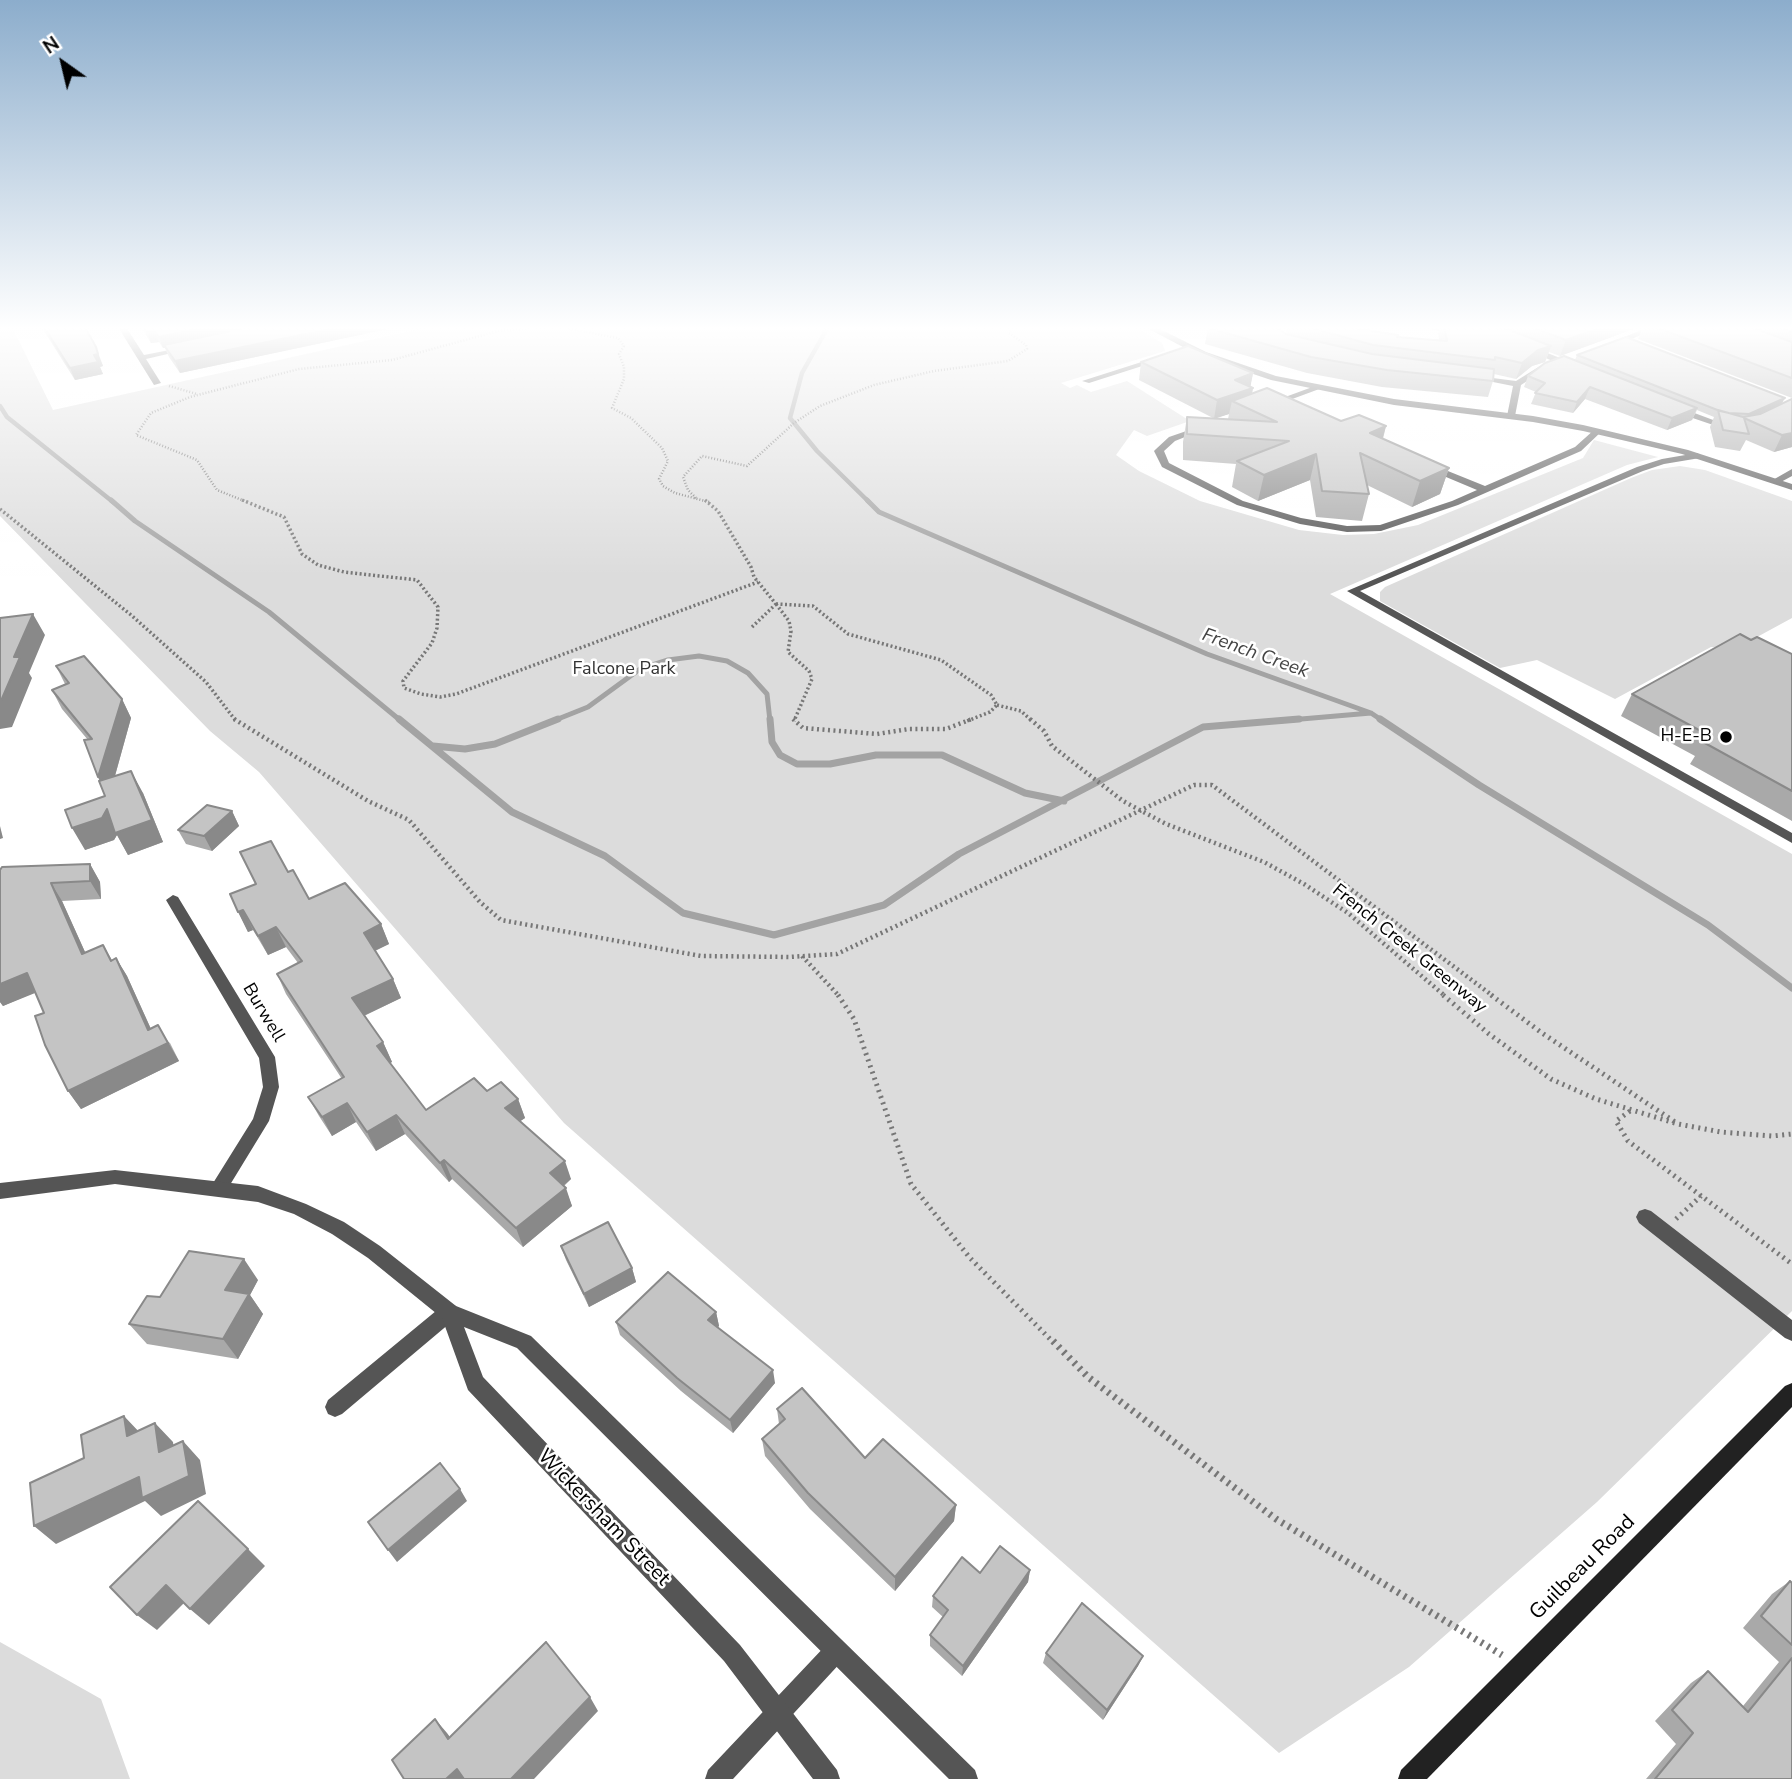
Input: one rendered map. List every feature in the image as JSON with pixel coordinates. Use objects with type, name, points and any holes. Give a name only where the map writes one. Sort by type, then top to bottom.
[{"type":"main road","name":"Guilbeau Road","points":[[1410,1779],[1792,1393]]},
{"type":"street","points":[[1461,410],[1598,431],[1697,456],[1792,487]]},
{"type":"street","points":[[1511,416],[1512,410]]},
{"type":"street","points":[[1679,410],[1709,422],[1736,428]]},
{"type":"street","points":[[1211,425],[1172,439],[1159,450],[1165,465],[1240,503],[1300,521],[1347,530],[1381,528],[1485,490],[1578,449],[1598,431]]},
{"type":"street","points":[[1697,456],[1662,462],[1640,470],[1352,591],[1792,839]]},
{"type":"street","points":[[1424,464],[1485,490]]},
{"type":"street","points":[[1776,481],[1792,472]]},
{"type":"street","name":"Burwell","points":[[173,900],[267,1057],[271,1087],[261,1121],[219,1188]]},
{"type":"street","points":[[0,1191],[115,1177],[219,1188],[258,1194],[300,1209],[338,1228],[374,1252],[449,1312],[524,1342],[966,1779]]},
{"type":"street","points":[[1645,1217],[1792,1332]]},
{"type":"street","points":[[335,1407],[449,1312]]},
{"type":"street","name":"Wickersham Street","points":[[449,1312],[475,1383],[732,1653],[828,1779]]},
{"type":"street","points":[[717,1779],[836,1651]]},
{"type":"path","points":[[159,410],[151,413],[136,435],[197,460],[217,490],[284,517],[302,554],[318,565],[344,572],[417,580],[438,607],[437,628],[432,643],[403,681],[404,688],[410,691],[431,696],[456,694],[758,582]]},
{"type":"path","points":[[616,410],[631,418],[662,448],[668,461],[659,479],[663,486],[675,493],[708,501],[718,510],[758,582],[776,604],[789,621],[791,631],[788,652],[809,671],[812,679],[793,720],[803,728],[877,734],[909,729],[946,729],[990,712],[997,705],[991,695],[941,660],[848,634],[813,606],[776,604],[752,627]]},
{"type":"path","points":[[696,498],[688,490],[683,477],[702,456],[747,466],[794,423],[815,410]]},
{"type":"path","points":[[0,509],[140,623],[206,682],[236,720],[368,802],[409,820],[480,902],[501,920],[701,956],[837,954],[875,939],[1194,785],[1212,785],[1542,1033],[1678,1124]]},
{"type":"path","name":"French Creek Greenway","points":[[997,705],[1021,711],[1044,731],[1052,746],[1123,801],[1166,824],[1264,862],[1348,913],[1489,1034],[1551,1079],[1630,1111],[1678,1124],[1721,1132],[1772,1136],[1792,1134]]},
{"type":"path","points":[[802,956],[835,990],[854,1019],[911,1184],[970,1258],[1088,1377],[1276,1519],[1520,1667]]},
{"type":"path","points":[[1630,1111],[1616,1121],[1628,1141],[1792,1265]]},
{"type":"path","points":[[1663,1231],[1701,1196]]},
{"type":"green space","name":"Falcone Park","points":[[0,410],[1173,410],[1190,421],[1147,436],[1134,430],[1116,455],[1139,471],[1200,501],[1299,530],[1343,535],[1374,534],[1418,525],[1583,458],[1594,440],[1658,457],[1627,465],[1330,594],[1792,854],[1792,1311],[1597,1502],[1409,1667],[1279,1753],[564,1123],[259,772],[210,731],[0,516]]},
{"type":"green space","points":[[1680,466],[1705,470],[1792,501],[1792,618],[1735,649],[1711,647],[1615,699],[1537,660],[1500,668],[1380,601],[1380,592],[1385,587],[1631,478],[1652,470]]},
{"type":"green space","points":[[0,1642],[101,1699],[130,1779],[0,1779]]},
{"type":"building","points":[[1251,410],[1316,410],[1341,421],[1359,415],[1386,426],[1370,433],[1449,468],[1420,481],[1360,453],[1369,494],[1322,491],[1316,454],[1264,475],[1237,461],[1289,441],[1187,434],[1187,417],[1277,422]]},
{"type":"building","points":[[1651,410],[1692,410],[1672,418]]},
{"type":"building","points":[[1717,410],[1758,410],[1749,414]]},
{"type":"building","points":[[1718,410],[1743,417],[1768,410],[1792,410],[1792,433],[1782,435],[1744,418],[1749,434],[1723,430]]},
{"type":"building","points":[[33,614],[14,657],[20,657],[0,703],[0,618]]},
{"type":"building","name":"H-E-B","points":[[1740,634],[1751,640],[1757,637],[1792,654],[1792,791],[1703,742],[1712,737],[1632,694]]},
{"type":"building","points":[[84,656],[122,699],[98,777],[84,740],[92,739],[52,690],[69,683],[56,666]]},
{"type":"building","points":[[131,771],[152,820],[115,833],[107,809],[102,818],[72,828],[65,810],[105,796],[99,781]]},
{"type":"building","points":[[207,805],[232,811],[204,836],[178,830]]},
{"type":"building","points":[[271,841],[288,872],[293,870],[309,899],[345,883],[381,924],[364,933],[393,979],[352,998],[383,1042],[377,1046],[426,1110],[474,1078],[487,1091],[501,1082],[518,1099],[505,1108],[565,1161],[550,1173],[566,1188],[516,1228],[444,1160],[440,1163],[396,1115],[367,1132],[347,1103],[322,1117],[308,1097],[344,1077],[277,974],[302,961],[276,927],[258,936],[243,910],[238,912],[230,894],[256,884],[240,852]]},
{"type":"building","points":[[90,864],[90,881],[51,883],[82,954],[103,945],[111,961],[116,958],[148,1030],[158,1025],[168,1043],[68,1091],[45,1045],[35,1016],[44,1013],[27,973],[0,984],[0,870],[2,867]]},
{"type":"building","points":[[608,1222],[632,1268],[584,1294],[561,1246]]},
{"type":"building","points":[[189,1251],[244,1259],[225,1290],[249,1294],[223,1339],[129,1324],[147,1296],[160,1297]]},
{"type":"building","points":[[668,1272],[716,1312],[708,1320],[773,1370],[730,1420],[677,1378],[616,1322]]},
{"type":"building","points":[[802,1388],[865,1458],[883,1439],[956,1505],[895,1577],[808,1493],[762,1439],[785,1419],[777,1409]]},
{"type":"building","points":[[124,1416],[127,1436],[155,1423],[159,1452],[183,1441],[189,1476],[142,1498],[139,1477],[34,1526],[30,1483],[84,1458],[81,1435]]},
{"type":"building","points":[[440,1463],[460,1489],[388,1550],[368,1522]]},
{"type":"building","points":[[198,1501],[248,1549],[190,1609],[166,1585],[137,1615],[110,1587]]},
{"type":"building","points":[[1000,1546],[1030,1570],[963,1666],[930,1635],[948,1610],[933,1596],[962,1557],[980,1573]]},
{"type":"building","points":[[1790,1581],[1792,1583],[1792,1645],[1761,1616]]},
{"type":"building","points":[[1082,1603],[1143,1656],[1107,1710],[1046,1653]]},
{"type":"building","points":[[546,1642],[590,1697],[511,1779],[464,1779],[457,1769],[446,1779],[404,1779],[392,1760],[435,1719],[448,1739]]},
{"type":"building","points":[[1792,1658],[1792,1779],[1655,1779],[1693,1733],[1672,1710],[1708,1671],[1748,1712]]},
{"type":"waterway","points":[[3,410],[7,417],[113,502]]},
{"type":"waterway","name":"French Creek","points":[[792,410],[790,418],[817,451],[869,502]]},
{"type":"waterway","points":[[111,500],[135,521],[269,612],[401,721]]},
{"type":"waterway","name":"French Creek","points":[[869,502],[879,512],[1207,654],[1371,713]]},
{"type":"waterway","points":[[558,719],[588,707],[640,669],[668,660],[699,656],[727,661],[748,673],[767,694],[770,721]]},
{"type":"waterway","points":[[1278,721],[1371,713]]},
{"type":"waterway","name":"French Creek","points":[[1371,713],[1479,785],[1708,925],[1792,988]]},
{"type":"waterway","points":[[399,719],[512,812],[605,856],[683,913],[774,935],[884,905],[959,854],[1062,801]]},
{"type":"waterway","points":[[433,746],[465,749],[495,744],[558,719]]},
{"type":"waterway","points":[[553,721],[558,719]]},
{"type":"waterway","points":[[770,719],[772,742],[780,755],[797,764],[830,764],[876,755],[942,755],[1025,793],[1062,801]]},
{"type":"waterway","points":[[1062,801],[1203,727],[1299,719]]},
{"type":"place","name":"H-E-B","points":[[1726,737]]}]
